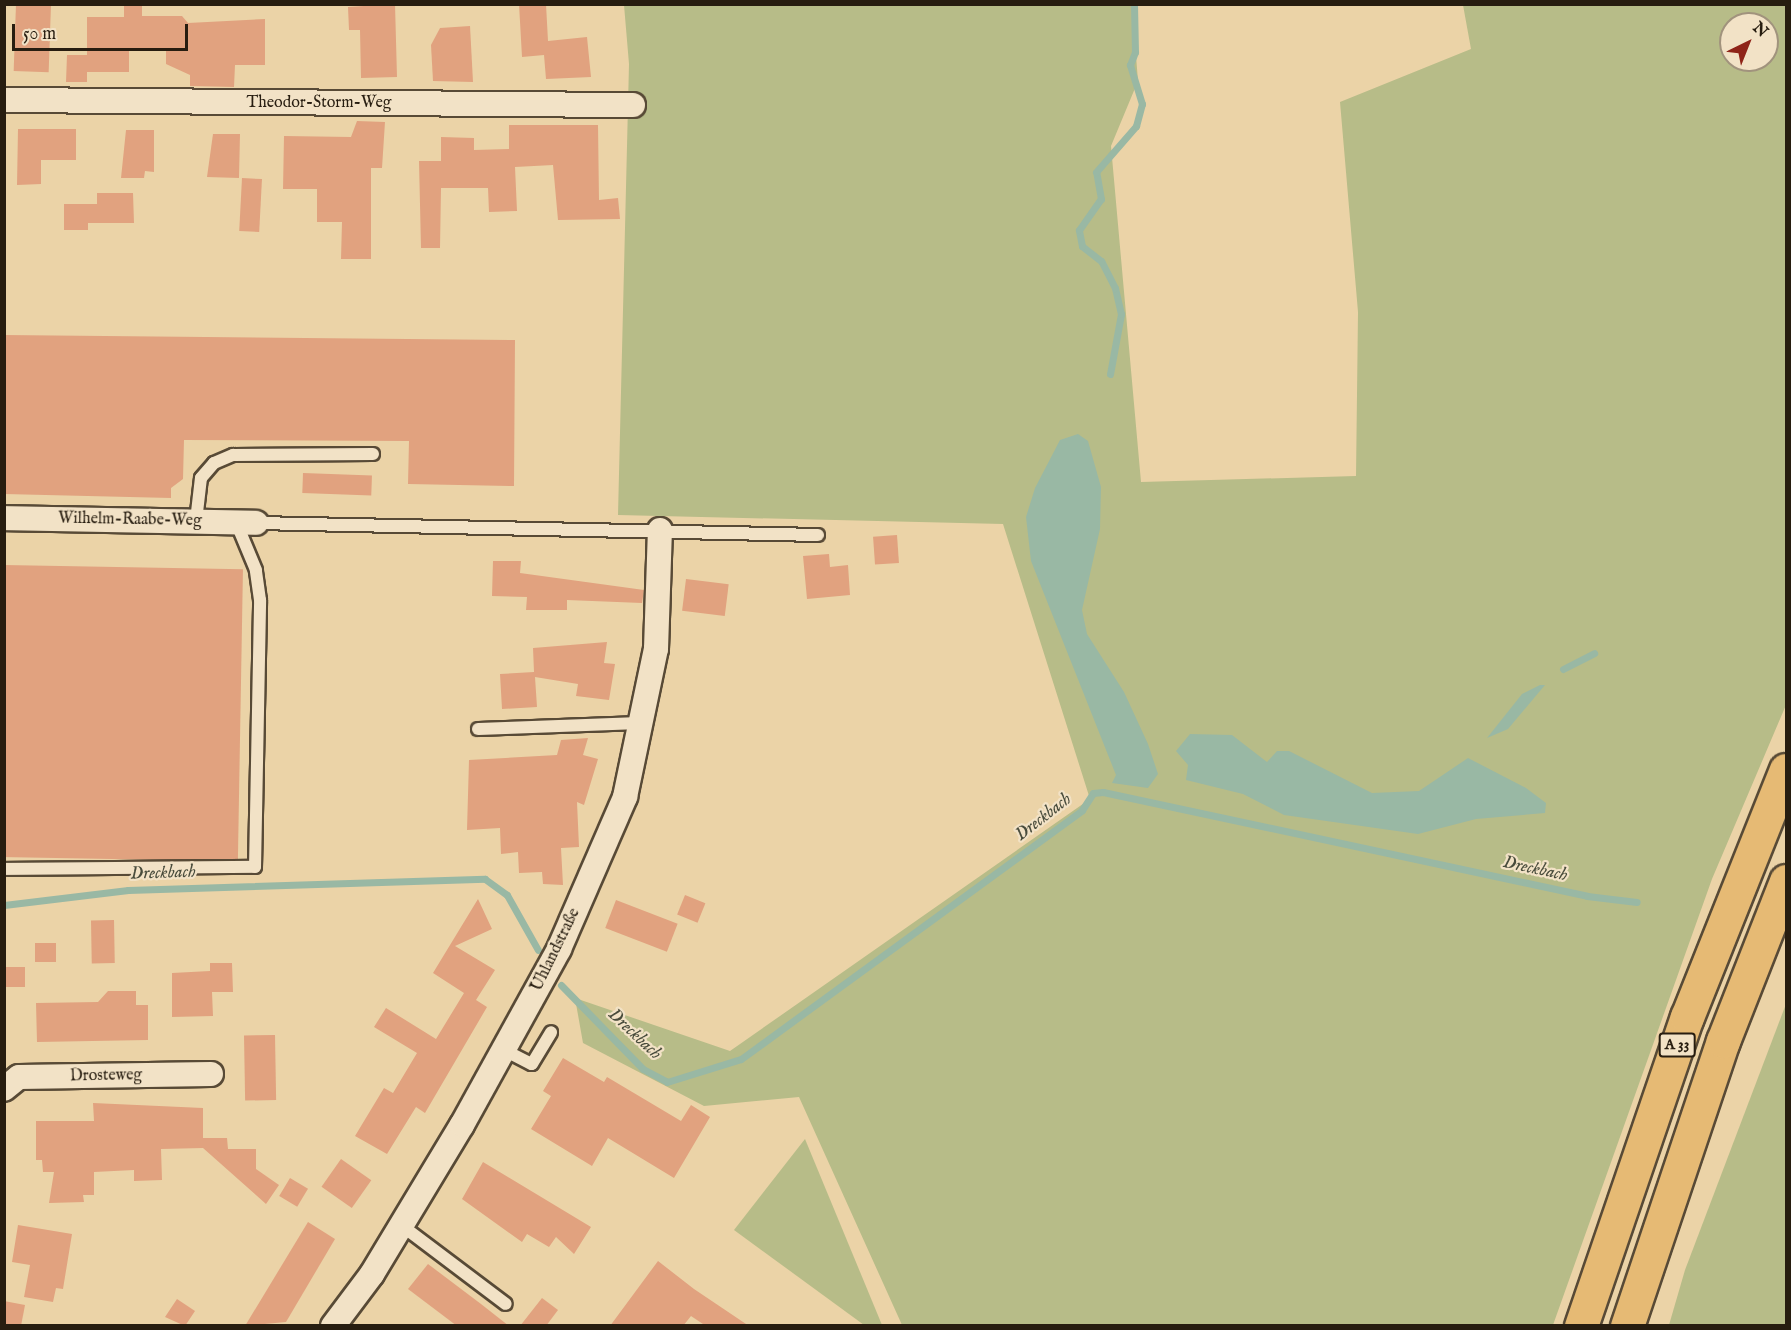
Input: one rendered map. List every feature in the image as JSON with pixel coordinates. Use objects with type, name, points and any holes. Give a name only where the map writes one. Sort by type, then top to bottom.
[{"type":"highway","name":"A 33","points":[[1581,1326],[1687,1017],[1786,770]]},
{"type":"highway","name":"A 33","points":[[1627,1326],[1723,1041],[1786,881]]},
{"type":"street","name":"Theodor-Storm-Weg","points":[[4,100],[633,105]]},
{"type":"street","name":"Wilhelm-Raabe-Weg","points":[[4,518],[246,522]]},
{"type":"street","name":"Uhlandstraße","points":[[333,1326],[401,1226],[504,1050],[559,949],[625,797],[656,649],[660,530]]},
{"type":"street","name":"Drosteweg","points":[[4,1089],[18,1077],[211,1074]]},
{"type":"lane","points":[[196,521],[201,478],[214,463],[233,455],[373,454]]},
{"type":"lane","points":[[4,868],[255,867],[260,600],[246,522],[818,534]]},
{"type":"lane","points":[[478,729],[640,723]]},
{"type":"lane","points":[[504,1050],[532,1064],[551,1032]]},
{"type":"lane","points":[[401,1226],[506,1304]]},
{"type":"green space","points":[[624,5],[1132,5],[1138,81],[1111,146],[1141,482],[1356,476],[1358,312],[1340,102],[1471,49],[1463,5],[1786,5],[1786,705],[1712,879],[1553,1325],[902,1325],[799,1097],[704,1106],[583,1043],[575,998],[730,1051],[1090,799],[1003,524],[618,515],[629,64]]},
{"type":"green space","points":[[1786,1004],[1786,1325],[1669,1325],[1685,1270]]},
{"type":"green space","points":[[805,1139],[882,1325],[864,1325],[734,1230]]},
{"type":"shaded area","points":[[1078,434],[1088,441],[1101,487],[1100,529],[1082,610],[1087,634],[1124,692],[1148,744],[1158,774],[1148,788],[1112,783],[1116,775],[1031,561],[1026,517],[1035,488],[1060,440]]},
{"type":"shaded area","points":[[1540,685],[1545,685],[1508,729],[1487,738],[1522,694]]},
{"type":"shaded area","points":[[1190,734],[1232,735],[1267,762],[1277,751],[1289,751],[1372,793],[1419,791],[1468,758],[1526,788],[1546,803],[1545,813],[1476,819],[1418,834],[1284,815],[1243,794],[1186,780],[1188,765],[1176,751]]},
{"type":"building","points":[[16,4],[51,5],[49,72],[14,71]]},
{"type":"building","points":[[124,4],[142,4],[142,16],[182,16],[188,23],[265,19],[265,65],[235,65],[234,87],[190,86],[190,75],[166,64],[166,51],[129,51],[129,72],[87,72],[87,82],[66,82],[67,55],[87,55],[87,17],[124,17]]},
{"type":"building","points":[[395,4],[397,77],[361,78],[360,30],[349,30],[348,7]]},
{"type":"building","points":[[519,4],[546,4],[548,41],[587,37],[591,77],[546,79],[544,55],[522,57]]},
{"type":"building","points":[[470,26],[473,82],[433,81],[431,45],[440,28]]},
{"type":"building","points":[[357,121],[385,122],[382,168],[371,168],[371,259],[341,259],[342,222],[317,222],[317,189],[283,189],[284,136],[351,137]]},
{"type":"building","points":[[509,125],[598,125],[599,200],[618,198],[620,219],[558,220],[553,165],[515,167],[517,211],[489,212],[488,188],[441,188],[440,248],[421,248],[419,161],[441,161],[441,137],[474,138],[474,150],[509,149]]},
{"type":"building","points":[[18,129],[76,129],[76,160],[41,160],[41,184],[17,185]]},
{"type":"building","points":[[126,130],[154,130],[154,172],[145,171],[144,178],[121,178]]},
{"type":"building","points":[[213,134],[240,134],[239,178],[207,177]]},
{"type":"building","points":[[242,178],[262,179],[259,232],[239,231]]},
{"type":"building","points":[[97,193],[133,193],[134,223],[88,223],[88,230],[64,230],[64,204],[97,204]]},
{"type":"building","points":[[4,335],[515,340],[514,486],[408,484],[409,441],[184,440],[183,479],[171,488],[171,498],[4,494]]},
{"type":"building","points":[[303,473],[372,475],[371,495],[302,493]]},
{"type":"building","points":[[897,535],[899,563],[875,565],[873,537]]},
{"type":"building","points":[[829,554],[830,567],[848,565],[850,595],[807,599],[803,556]]},
{"type":"building","points":[[493,561],[521,561],[520,573],[644,590],[642,603],[567,600],[567,610],[526,610],[527,597],[492,596]]},
{"type":"building","points":[[4,565],[243,569],[238,861],[4,857]]},
{"type":"building","points":[[686,579],[729,584],[725,616],[682,611]]},
{"type":"building","points":[[607,642],[604,663],[615,664],[609,700],[576,696],[578,684],[535,677],[537,707],[502,709],[500,674],[534,672],[533,648]]},
{"type":"building","points":[[588,738],[583,755],[598,759],[584,805],[577,802],[579,847],[561,848],[563,885],[543,884],[542,872],[519,873],[518,852],[501,854],[500,828],[467,830],[469,760],[557,755],[561,740]]},
{"type":"building","points":[[685,895],[705,903],[698,923],[677,914]]},
{"type":"building","points":[[478,899],[492,929],[455,946],[495,970],[476,1000],[487,1007],[425,1113],[416,1107],[387,1154],[355,1136],[384,1088],[393,1093],[417,1053],[374,1027],[386,1008],[436,1039],[464,993],[433,973]]},
{"type":"building","points":[[616,900],[678,924],[667,952],[605,928]]},
{"type":"building","points":[[91,920],[114,920],[115,963],[92,963]]},
{"type":"building","points":[[35,943],[56,943],[56,962],[35,962]]},
{"type":"building","points":[[210,963],[232,963],[233,992],[212,992],[213,1016],[172,1017],[172,973],[210,971]]},
{"type":"building","points":[[4,967],[25,967],[25,987],[4,987]]},
{"type":"building","points":[[108,991],[136,991],[136,1005],[148,1005],[148,1040],[37,1042],[36,1003],[98,1002]]},
{"type":"building","points":[[275,1035],[276,1100],[245,1101],[244,1036]]},
{"type":"building","points":[[563,1058],[604,1082],[607,1077],[681,1121],[691,1105],[710,1117],[674,1178],[608,1138],[592,1166],[531,1129],[551,1096],[543,1091]]},
{"type":"building","points":[[93,1103],[203,1108],[203,1138],[227,1138],[228,1149],[256,1149],[256,1169],[279,1185],[266,1204],[203,1148],[161,1149],[162,1180],[134,1181],[134,1170],[94,1172],[94,1195],[83,1195],[84,1202],[49,1203],[54,1172],[43,1172],[42,1160],[36,1160],[36,1121],[94,1121]]},
{"type":"building","points":[[341,1159],[371,1180],[352,1208],[321,1187]]},
{"type":"building","points":[[483,1162],[591,1227],[574,1254],[556,1237],[549,1247],[527,1234],[522,1242],[462,1199]]},
{"type":"building","points":[[290,1178],[308,1189],[297,1207],[279,1196]]},
{"type":"building","points":[[308,1222],[335,1239],[286,1322],[245,1326]]},
{"type":"building","points":[[18,1225],[72,1234],[63,1289],[56,1288],[53,1302],[24,1297],[30,1265],[12,1262]]},
{"type":"building","points":[[658,1261],[694,1289],[749,1326],[706,1326],[691,1316],[683,1326],[610,1326]]},
{"type":"building","points":[[428,1264],[509,1326],[457,1326],[408,1289]]},
{"type":"building","points":[[542,1298],[558,1310],[546,1326],[520,1326]]},
{"type":"building","points":[[177,1299],[195,1311],[185,1326],[165,1317]]},
{"type":"building","points":[[4,1301],[25,1305],[21,1326],[4,1326]]},
{"type":"waterway","points":[[1110,374],[1121,314],[1115,288],[1101,261],[1082,246],[1079,230],[1101,199],[1096,172],[1136,126],[1142,104],[1130,65],[1135,52],[1134,4]]},
{"type":"waterway","points":[[1563,669],[1594,653]]},
{"type":"waterway","name":"Dreckbach","points":[[561,985],[643,1069],[667,1082],[741,1059],[1082,810],[1093,793],[1103,792],[1587,896],[1637,902]]},
{"type":"waterway","name":"Dreckbach","points":[[4,905],[128,890],[485,879],[507,895],[538,950]]}]
